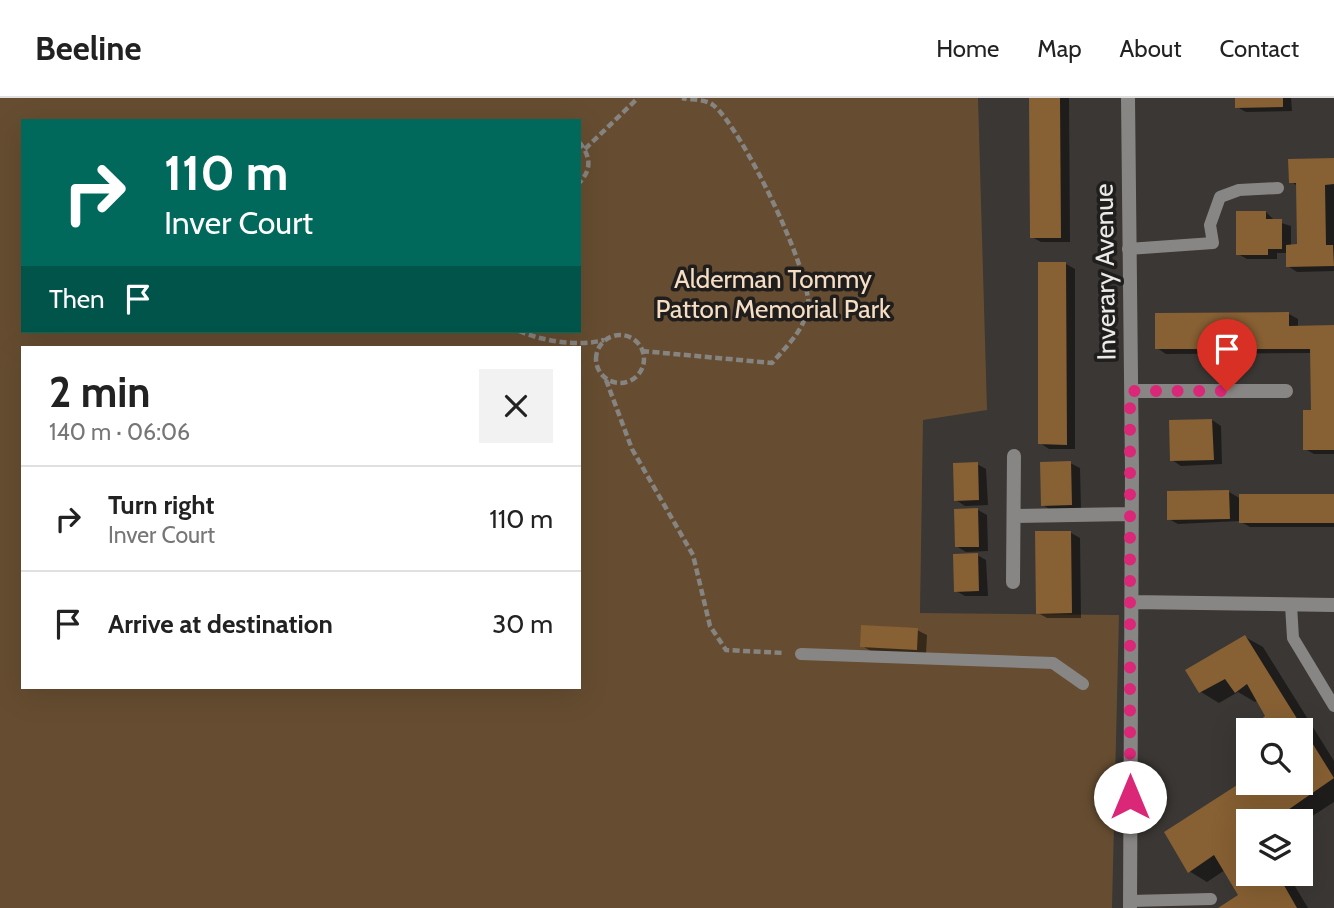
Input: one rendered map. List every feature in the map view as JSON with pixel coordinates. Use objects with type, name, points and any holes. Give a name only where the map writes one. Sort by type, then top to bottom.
[{"type":"street","name":"Inverary Avenue","points":[[1128,98],[1130,905]]},
{"type":"street","points":[[1130,391],[1286,391]]},
{"type":"street","points":[[1013,582],[1014,456]]},
{"type":"street","points":[[1014,516],[1130,514]]},
{"type":"street","points":[[1131,603],[1334,606]]},
{"type":"lane","points":[[1128,249],[1213,243],[1210,225],[1220,197],[1239,190],[1278,188]]},
{"type":"lane","points":[[1291,605],[1293,638],[1334,706]]},
{"type":"lane","points":[[801,654],[1053,663],[1083,684]]},
{"type":"lane","points":[[1130,905],[1211,899]]},
{"type":"path","points":[[585,149],[639,98]]},
{"type":"path","points":[[524,333],[533,337],[592,343],[627,336],[642,351],[772,363],[796,337],[808,309],[800,266],[742,139],[712,103],[682,98]]},
{"type":"path","points":[[581,144],[585,149],[589,166],[581,180]]},
{"type":"path","points":[[606,339],[600,345],[595,359],[600,374],[606,380],[632,450],[693,555],[710,626],[726,650],[801,654]]},
{"type":"path","points":[[606,380],[621,384],[635,378],[643,366],[642,351]]},
{"type":"green space","name":"Alderman Tommy Patton Memorial Park","points":[[0,98],[978,98],[987,410],[923,420],[920,613],[1119,615],[1112,908],[0,908]]},
{"type":"building","points":[[1029,98],[1060,98],[1061,238],[1030,238]]},
{"type":"building","points":[[1235,98],[1283,98],[1283,107],[1235,108]]},
{"type":"building","points":[[1334,158],[1334,184],[1325,185],[1326,245],[1333,245],[1334,266],[1286,267],[1286,245],[1297,244],[1296,183],[1289,183],[1288,159]]},
{"type":"building","points":[[1236,211],[1266,211],[1266,219],[1282,219],[1282,249],[1268,249],[1268,255],[1236,255]]},
{"type":"building","points":[[1038,262],[1066,262],[1067,445],[1038,444]]},
{"type":"building","points":[[1289,312],[1289,326],[1334,325],[1334,450],[1303,450],[1303,410],[1311,410],[1310,349],[1155,349],[1155,313]]},
{"type":"building","points":[[1212,419],[1214,460],[1170,461],[1169,420]]},
{"type":"building","points":[[1071,461],[1072,505],[1041,506],[1040,462]]},
{"type":"building","points":[[978,462],[979,500],[954,501],[953,463]]},
{"type":"building","points":[[1229,490],[1230,519],[1167,520],[1167,491]]},
{"type":"building","points":[[1239,494],[1334,494],[1334,523],[1239,523]]},
{"type":"building","points":[[978,508],[979,547],[955,547],[954,509]]},
{"type":"building","points":[[1035,531],[1071,531],[1072,613],[1036,614]]},
{"type":"building","points":[[978,553],[979,591],[954,592],[953,554]]},
{"type":"building","points":[[861,625],[918,628],[917,650],[860,647]]},
{"type":"building","points":[[1245,635],[1297,718],[1263,718],[1265,716],[1247,684],[1235,693],[1225,679],[1199,693],[1185,670]]},
{"type":"building","points":[[1313,744],[1334,778],[1313,793]]},
{"type":"building","points":[[1236,786],[1236,795],[1309,795],[1289,809],[1236,809],[1236,886],[1284,886],[1297,908],[1218,908],[1238,895],[1214,855],[1188,873],[1164,832]]},
{"type":"route","points":[[1130,797],[1130,391],[1227,391]]}]
